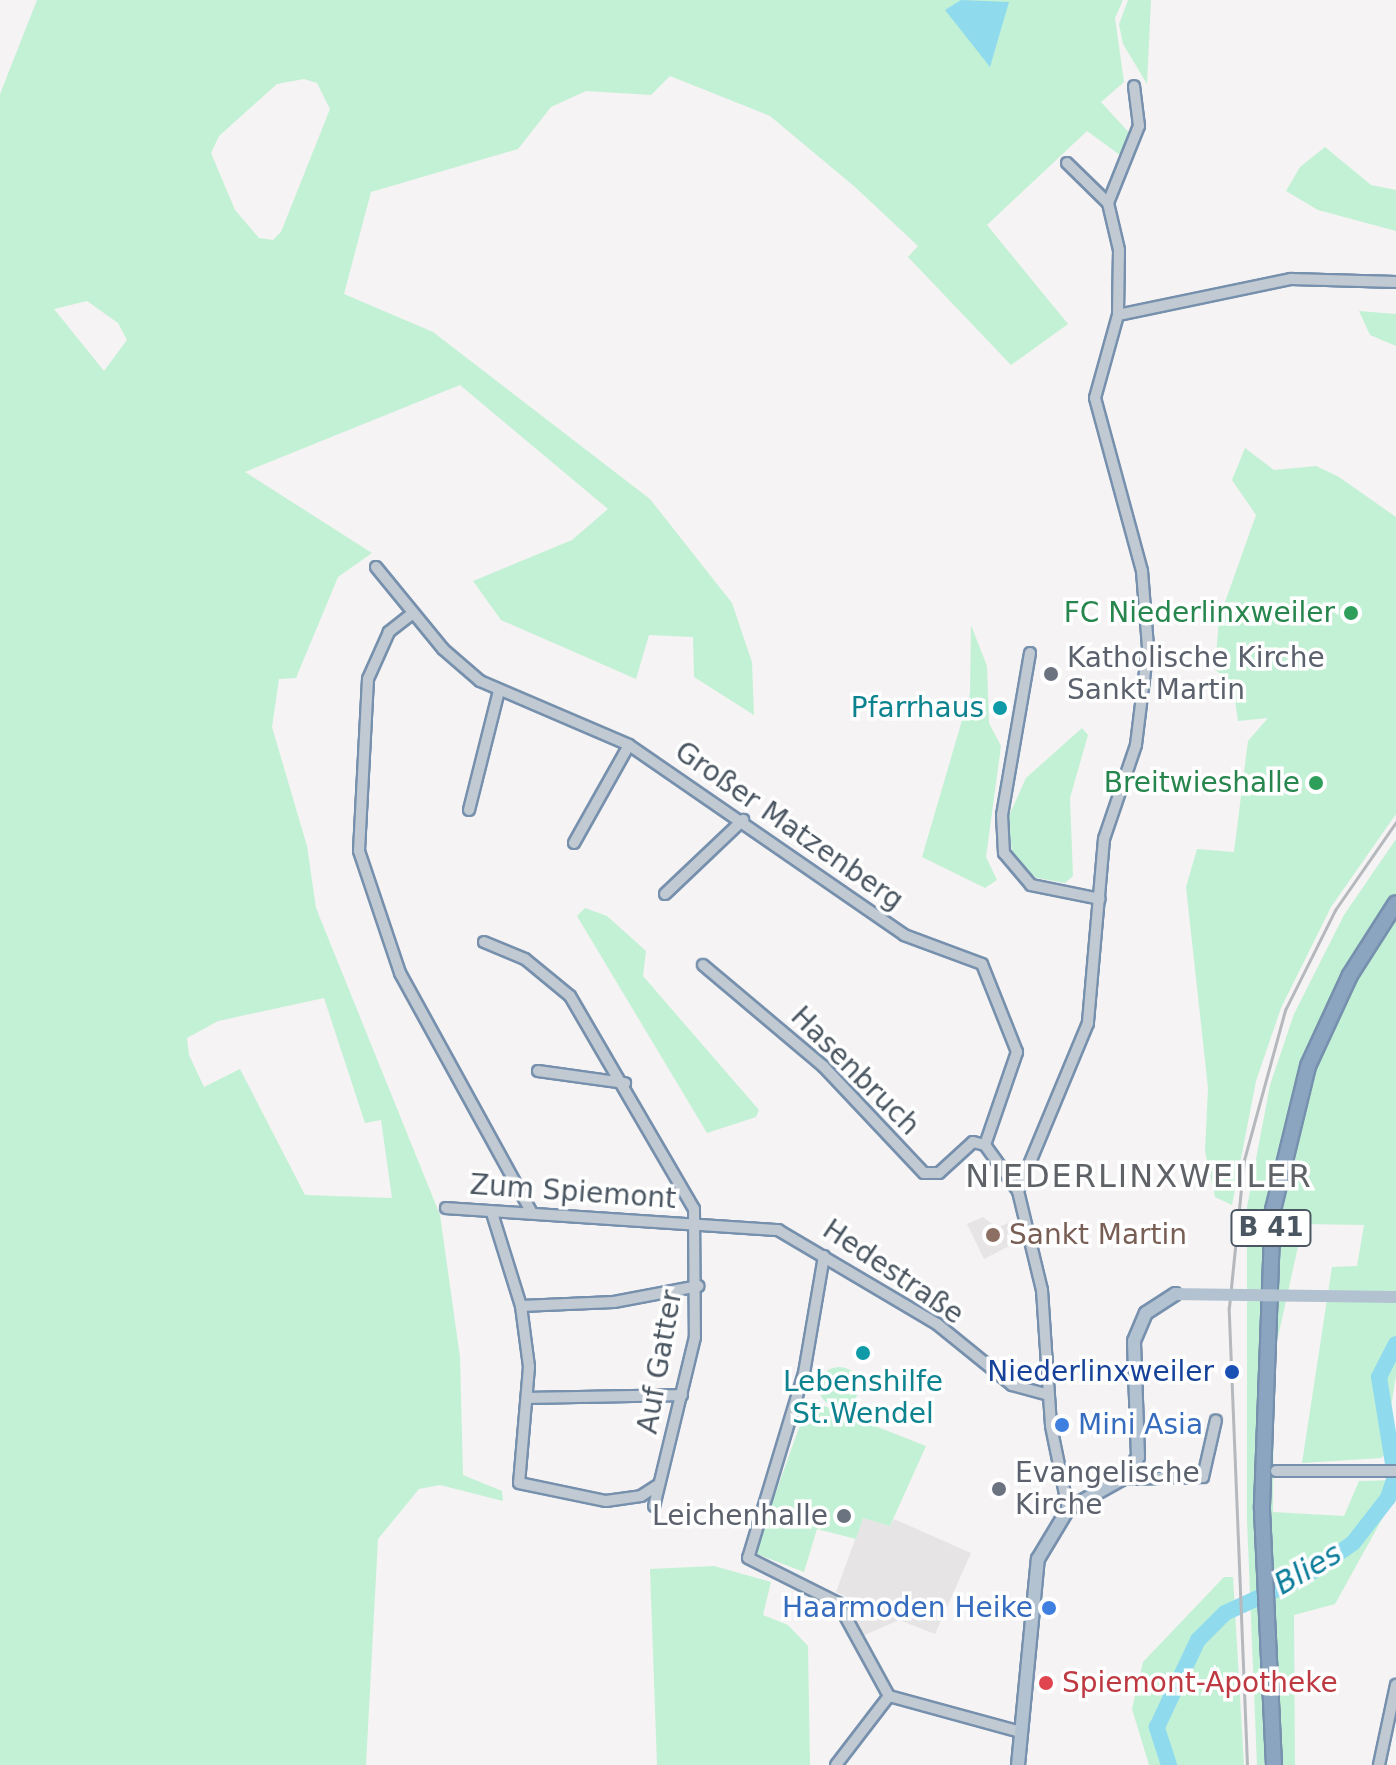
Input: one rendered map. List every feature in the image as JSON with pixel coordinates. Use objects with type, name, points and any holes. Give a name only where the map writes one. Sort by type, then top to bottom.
[{"type":"highway","name":"B 41","points":[[1274,1765],[1263,1579],[1265,1278],[1283,1155],[1329,1016],[1396,903]]},
{"type":"main road","points":[[1018,1765],[1034,1574],[1048,1533],[1068,1509],[1122,1479],[1141,1443],[1136,1396],[1139,1325],[1175,1294],[1396,1297]]},
{"type":"street","points":[[1018,1191],[1088,1023],[1105,835],[1141,721],[1148,647],[1142,571],[1095,398],[1118,315],[1122,274],[1108,203],[1139,126],[1134,86]]},
{"type":"street","points":[[1067,163],[1108,203]]},
{"type":"street","points":[[1118,315],[1291,279],[1396,282]]},
{"type":"street","name":"Großer Matzenberg","points":[[376,567],[454,660],[499,691],[629,745],[743,820],[904,935],[982,964],[1017,1052],[979,1144]]},
{"type":"street","points":[[413,613],[389,632],[368,679],[359,851],[400,973],[532,1213]]},
{"type":"street","points":[[1030,653],[1002,815],[1004,853],[1031,885],[1100,899]]},
{"type":"street","points":[[469,810],[499,691]]},
{"type":"street","points":[[574,843],[629,745]]},
{"type":"street","points":[[665,894],[743,820]]},
{"type":"street","name":"Auf Gatter","points":[[484,942],[525,959],[570,996],[625,1083],[687,1192],[697,1225],[699,1286],[682,1395],[654,1506]]},
{"type":"street","name":"Hasenbruch","points":[[703,965],[823,1066],[924,1173],[939,1173],[979,1144]]},
{"type":"street","points":[[538,1071],[625,1083]]},
{"type":"street","points":[[979,1144],[1018,1191],[1042,1290],[1049,1395],[1068,1509]]},
{"type":"street","name":"Zum Spiemont","points":[[446,1208],[697,1225]]},
{"type":"street","points":[[492,1213],[521,1306],[529,1398],[519,1483],[606,1501],[641,1496],[658,1485]]},
{"type":"street","name":"Hedestraße","points":[[697,1225],[778,1230],[937,1324],[1012,1385],[1049,1395]]},
{"type":"street","points":[[824,1256],[804,1373],[748,1558],[838,1603],[889,1696],[1021,1732]]},
{"type":"street","points":[[521,1306],[614,1302],[699,1286]]},
{"type":"street","points":[[529,1398],[682,1395]]},
{"type":"street","points":[[1122,1479],[1203,1477],[1216,1420]]},
{"type":"street","points":[[1276,1471],[1391,1472]]},
{"type":"street","points":[[1379,1765],[1396,1685]]},
{"type":"street","points":[[836,1765],[889,1696]]},
{"type":"shaded area","name":"Sankt Martin","points":[[983,1217],[997,1228],[1008,1223],[1017,1242],[984,1259],[967,1224]]},
{"type":"shaded area","points":[[863,1518],[890,1526],[894,1519],[971,1553],[935,1634],[899,1620],[858,1638],[848,1613],[851,1599],[836,1592]]},
{"type":"green space","points":[[37,0],[1123,0],[1115,18],[1124,82],[1101,102],[1133,137],[1124,158],[1087,131],[987,225],[1068,324],[1011,365],[908,257],[918,246],[855,187],[770,116],[670,76],[651,95],[586,91],[551,107],[518,149],[371,192],[344,294],[433,332],[650,499],[732,603],[752,662],[754,715],[694,677],[693,637],[649,635],[636,679],[501,620],[473,581],[572,540],[608,509],[460,385],[245,472],[372,553],[338,577],[296,678],[279,679],[272,727],[307,846],[316,908],[440,1215],[460,1357],[463,1475],[502,1491],[503,1501],[440,1485],[419,1489],[378,1539],[366,1765],[0,1765],[0,94]],"holes":[[[304,79],[317,83],[330,109],[281,232],[273,240],[259,238],[235,210],[211,153],[219,136],[277,84]],[[87,301],[118,323],[127,340],[104,371],[54,309]],[[324,998],[365,1123],[381,1120],[392,1198],[305,1195],[240,1069],[204,1087],[189,1055],[187,1038],[218,1021]]]},
{"type":"green space","points":[[1128,0],[1151,0],[1147,84],[1123,44],[1119,24]]},
{"type":"green space","points":[[1325,147],[1371,185],[1396,190],[1396,231],[1318,210],[1286,191],[1300,167]]},
{"type":"green space","points":[[1359,311],[1396,314],[1396,346],[1370,335]]},
{"type":"green space","points":[[1245,448],[1274,470],[1316,466],[1339,477],[1396,517],[1396,814],[1331,907],[1281,1008],[1256,1081],[1232,1205],[1215,1197],[1205,1151],[1208,1088],[1186,887],[1197,849],[1234,852],[1248,741],[1268,718],[1238,721],[1233,687],[1215,669],[1219,619],[1256,515],[1232,480]]},
{"type":"green space","points":[[971,625],[987,666],[989,723],[1001,746],[986,857],[997,880],[985,888],[922,857],[970,693]]},
{"type":"green space","points":[[1082,728],[1088,735],[1070,798],[1073,876],[1065,883],[1032,877],[1013,859],[1008,818],[1026,778]]},
{"type":"green space","points":[[1396,839],[1396,1376],[1389,1419],[1396,1444],[1381,1458],[1302,1463],[1332,1267],[1357,1266],[1364,1225],[1303,1224],[1274,1355],[1273,1512],[1344,1516],[1359,1481],[1396,1480],[1396,1494],[1335,1604],[1294,1615],[1295,1765],[1257,1765],[1247,1520],[1247,1207],[1270,1085],[1294,1014],[1344,915]]},
{"type":"green space","points":[[585,908],[607,916],[646,951],[643,976],[759,1110],[756,1117],[707,1133],[577,916]]},
{"type":"green space","points":[[839,1367],[853,1373],[859,1387],[853,1401],[839,1407],[825,1401],[819,1387],[825,1373]]},
{"type":"green space","points":[[809,1400],[926,1446],[890,1526],[863,1518],[856,1539],[817,1529],[804,1572],[754,1553]]},
{"type":"green space","points":[[714,1566],[771,1582],[763,1615],[788,1625],[808,1646],[810,1765],[657,1765],[650,1569]]},
{"type":"green space","points":[[1224,1577],[1233,1577],[1244,1765],[1149,1765],[1132,1709],[1143,1662]]},
{"type":"water","points":[[961,0],[1009,2],[990,67],[945,10]]},
{"type":"waterway","name":"Blies","points":[[1169,1765],[1157,1727],[1198,1640],[1225,1613],[1306,1576],[1353,1543],[1388,1498],[1395,1476],[1379,1377],[1396,1344]]},
{"type":"railway","points":[[1247,1765],[1229,1307],[1244,1160],[1285,1010],[1335,910],[1396,822]]},
{"type":"place","name":"FC Niederlinxweiler","points":[[1351,613]]},
{"type":"place","name":"Katholische Kirche Sankt Martin","points":[[1051,674]]},
{"type":"place","name":"Pfarrhaus","points":[[1000,708]]},
{"type":"place","name":"Breitwieshalle","points":[[1316,783]]},
{"type":"place","name":"Sankt Martin","points":[[993,1235]]},
{"type":"place","name":"Lebenshilfe St.Wendel","points":[[863,1353]]},
{"type":"place","name":"Niederlinxweiler","points":[[1232,1372]]},
{"type":"place","name":"Mini Asia","points":[[1062,1425]]},
{"type":"place","name":"Evangelische Kirche","points":[[999,1489]]},
{"type":"place","name":"Leichenhalle","points":[[844,1516]]},
{"type":"place","name":"Haarmoden Heike","points":[[1049,1608]]},
{"type":"place","name":"Spiemont-Apotheke","points":[[1046,1683]]},
{"type":"district","name":"NIEDERLINXWEILER","points":[[1139,1176]]}]
